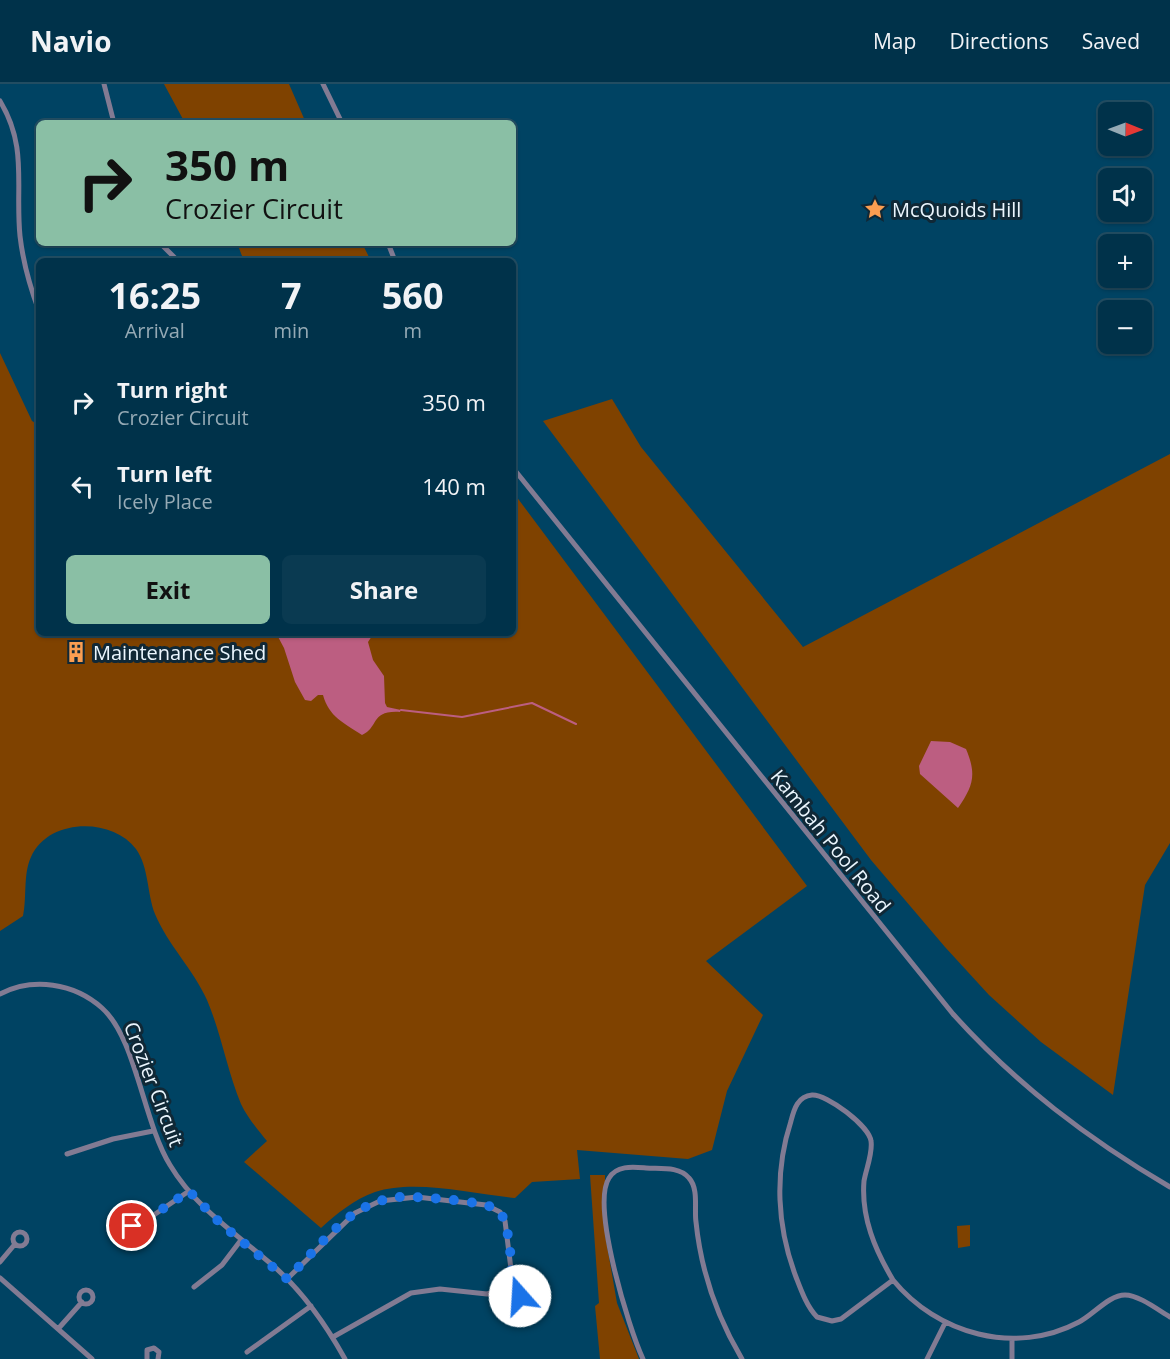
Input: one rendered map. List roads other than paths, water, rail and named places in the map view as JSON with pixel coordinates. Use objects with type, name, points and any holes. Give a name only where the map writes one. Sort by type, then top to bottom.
[{"type":"street","points":[[104,84],[113,120]]},
{"type":"street","points":[[323,84],[341,120]]},
{"type":"street","points":[[0,101],[9,117],[18,142],[20,234],[24,262],[36,301]]},
{"type":"street","points":[[163,246],[175,258]]},
{"type":"street","name":"Kambah Pool Road","points":[[516,472],[960,1023],[999,1063],[1067,1121],[1119,1158],[1170,1187]]},
{"type":"street","name":"Crozier Circuit","points":[[0,994],[22,986],[54,984],[76,991],[103,1008],[116,1024],[123,1039],[153,1131],[169,1164],[212,1216],[287,1279],[311,1306],[345,1359]]},
{"type":"street","points":[[893,1280],[841,1319],[832,1321],[823,1320],[813,1313],[800,1287],[784,1237],[779,1185],[787,1134],[795,1106],[807,1096],[813,1095],[829,1100],[868,1132],[871,1147],[864,1181],[866,1212],[873,1242],[893,1280],[923,1309],[945,1323],[969,1332],[1012,1339],[1042,1335],[1070,1326],[1114,1297],[1123,1295],[1135,1297],[1170,1317]]},
{"type":"street","points":[[67,1154],[113,1139],[153,1131]]},
{"type":"street","points":[[643,1359],[617,1285],[607,1221],[607,1182],[615,1171],[630,1167],[674,1170],[690,1179],[694,1188],[699,1248],[710,1290],[726,1331],[742,1359]]},
{"type":"street","points":[[120,1231],[145,1221],[189,1191]]},
{"type":"street","points":[[287,1279],[355,1213],[380,1201],[402,1197],[486,1205],[497,1210],[505,1221],[511,1269],[510,1281],[498,1292],[487,1294],[440,1289],[411,1293],[333,1337]]},
{"type":"street","points":[[194,1287],[222,1265],[241,1240]]},
{"type":"street","points":[[0,1262],[15,1244]]},
{"type":"street","points":[[0,1278],[92,1359]]},
{"type":"street","points":[[498,1292],[510,1302],[518,1300],[520,1293],[510,1281]]},
{"type":"street","points":[[58,1329],[82,1302]]},
{"type":"street","points":[[247,1352],[311,1306]]},
{"type":"street","points":[[927,1359],[945,1323]]},
{"type":"street","points":[[1012,1339],[1012,1359]]},
{"type":"street","points":[[147,1359],[147,1350],[154,1348],[159,1353],[158,1359]]},
{"type":"waterway","points":[[401,710],[462,717],[532,703],[576,724]]},
{"type":"place","name":"McQuoids Hill","points":[[875,209]]},
{"type":"place","name":"Maintenance Shed","points":[[76,652]]}]
